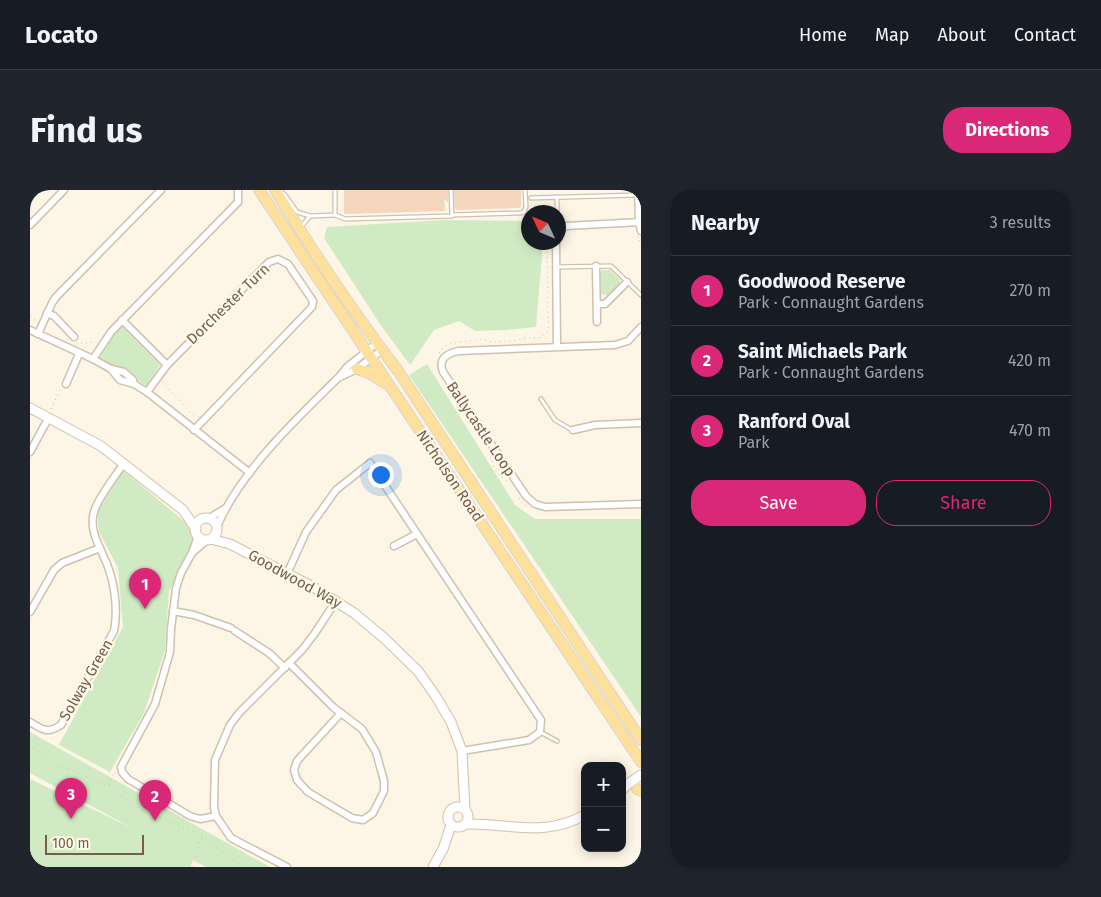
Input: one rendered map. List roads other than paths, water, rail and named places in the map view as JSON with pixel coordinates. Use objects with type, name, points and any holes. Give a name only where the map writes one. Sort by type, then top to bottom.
[{"type":"main road","points":[[253,190],[270,205]]},
{"type":"main road","name":"Nicholson Road","points":[[260,190],[368,355],[641,762]]},
{"type":"main road","name":"Nicholson Road","points":[[277,190],[300,232],[398,371],[641,740]]},
{"type":"main road","points":[[357,369],[376,376],[390,386]]},
{"type":"street","points":[[30,225],[64,190]]},
{"type":"street","points":[[33,331],[42,326],[47,313],[58,296],[161,190]]},
{"type":"street","points":[[93,359],[110,332],[238,202],[238,190]]},
{"type":"street","points":[[639,193],[641,231]]},
{"type":"street","points":[[566,226],[640,222]]},
{"type":"street","points":[[556,250],[557,346]]},
{"type":"street","name":"Dorchester Turn","points":[[147,392],[167,365],[269,262],[278,259],[288,264],[313,300],[312,307],[194,430]]},
{"type":"street","points":[[596,266],[598,322]]},
{"type":"street","points":[[598,304],[605,304],[628,282]]},
{"type":"street","points":[[47,313],[54,316],[74,337]]},
{"type":"street","points":[[122,320],[167,365]]},
{"type":"street","name":"Ballycastle Loop","points":[[641,327],[628,341],[615,346],[557,346],[458,351],[445,356],[441,366],[443,372],[526,496],[535,504],[545,507],[641,504]]},
{"type":"street","points":[[33,331],[93,359],[111,369],[120,380],[134,384],[147,392],[250,473]]},
{"type":"street","points":[[192,553],[215,536],[224,509],[279,437],[347,367],[379,346]]},
{"type":"street","points":[[66,384],[79,354]]},
{"type":"street","points":[[339,377],[357,369],[368,355]]},
{"type":"street","name":"Goodwood Way","points":[[30,408],[101,446],[183,510],[213,521],[217,529],[230,544]]},
{"type":"street","points":[[30,452],[48,417]]},
{"type":"street","points":[[573,430],[595,425],[641,423]]},
{"type":"street","name":"Solway Green","points":[[30,722],[43,730],[53,730],[61,725],[114,631],[116,621],[114,595],[109,568],[100,548],[92,521],[94,512],[124,463]]},
{"type":"street","points":[[287,574],[306,532],[336,490],[370,463],[541,720],[540,732],[529,740],[462,751]]},
{"type":"street","points":[[216,816],[200,819],[190,816],[128,779],[122,772],[122,763],[155,704],[170,652],[176,588],[181,573],[192,553],[200,521],[224,509]]},
{"type":"street","name":"Goodwood Way","points":[[183,510],[197,532],[209,540],[230,544],[315,588],[336,601],[384,638],[418,671],[450,722],[462,751],[463,788],[466,811],[469,816],[459,826],[448,816],[463,788]]},
{"type":"street","points":[[394,546],[417,534]]},
{"type":"street","points":[[30,612],[54,570],[62,563],[100,548]]},
{"type":"street","points":[[287,867],[231,838],[216,816],[213,789],[215,760],[230,725],[239,713],[287,665],[315,633],[336,601]]},
{"type":"street","points":[[173,611],[194,615],[233,629],[287,665],[362,729],[376,752],[384,781],[384,791],[373,813],[363,820],[352,818],[308,792],[297,780],[294,770],[297,761],[341,713]]},
{"type":"street","points":[[626,786],[641,775]]},
{"type":"street","points":[[626,793],[640,789]]},
{"type":"street","points":[[453,808],[461,807],[485,823]]},
{"type":"street","points":[[433,867],[459,826],[485,823],[521,828],[537,828],[558,826],[581,817]]},
{"type":"lane","points":[[277,190],[285,195],[296,212],[310,216],[335,215],[345,219],[520,213],[524,212],[526,207],[525,190]]},
{"type":"lane","points":[[335,190],[335,215]]},
{"type":"lane","points":[[451,190],[452,215]]},
{"type":"lane","points":[[531,198],[639,193]]},
{"type":"lane","points":[[557,197],[557,205]]},
{"type":"lane","points":[[300,232],[310,216]]},
{"type":"lane","points":[[556,267],[611,266],[641,295]]},
{"type":"lane","points":[[541,398],[555,420],[573,430]]},
{"type":"lane","points":[[540,732],[556,741]]},
{"type":"place","name":"Goodwood Reserve","points":[[145,609]]},
{"type":"place","name":"Ranford Oval","points":[[71,819]]},
{"type":"place","name":"Saint Michaels Park","points":[[155,821]]}]
